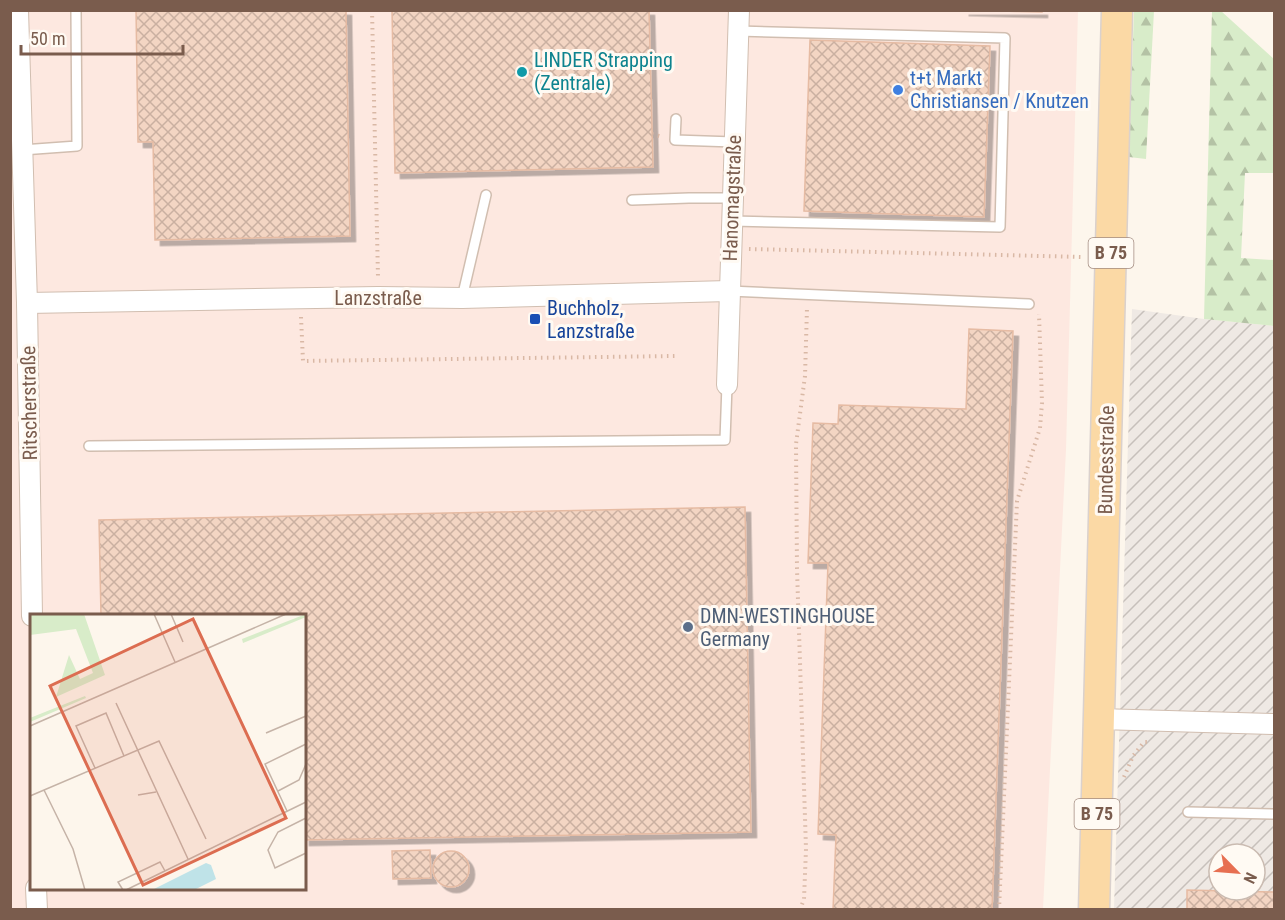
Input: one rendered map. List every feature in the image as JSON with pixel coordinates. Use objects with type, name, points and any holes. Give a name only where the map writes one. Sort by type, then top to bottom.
[{"type":"main road","name":"Bundesstraße","points":[[1095,909],[1117,10]]},
{"type":"street","name":"Ritscherstraße","points":[[18,10],[27,303],[32,614]]},
{"type":"street","name":"Hanomagstraße","points":[[727,385],[739,10]]},
{"type":"street","name":"Lanzstraße","points":[[27,303],[378,297],[462,298],[729,291]]},
{"type":"street","points":[[1099,719],[1275,724]]},
{"type":"street","points":[[36,890],[36,909]]},
{"type":"lane","points":[[22,150],[77,146],[76,10]]},
{"type":"lane","points":[[732,220],[1000,227],[1005,38],[738,31]]},
{"type":"lane","points":[[676,119],[675,140],[734,142]]},
{"type":"lane","points":[[462,298],[486,195]]},
{"type":"lane","points":[[632,200],[732,198]]},
{"type":"lane","points":[[729,291],[1029,304]]},
{"type":"lane","points":[[89,447],[725,441],[727,385]]},
{"type":"lane","points":[[1188,812],[1275,814]]},
{"type":"path","points":[[372,10],[378,297]]},
{"type":"path","points":[[730,248],[1084,257]]},
{"type":"path","points":[[800,909],[804,899],[806,849],[797,568],[796,444],[805,376],[808,295]]},
{"type":"path","points":[[300,298],[303,361],[675,357]]},
{"type":"path","points":[[999,909],[1017,501],[1040,428],[1042,403],[1039,312],[1029,304]]},
{"type":"path","points":[[1097,786],[1120,786],[1133,756],[1144,742],[1154,742]]},
{"type":"shaded area","points":[[10,11],[1078,11],[1066,450],[1043,909],[11,909]]},
{"type":"shaded area","points":[[1132,309],[1274,326],[1274,909],[1114,910]]},
{"type":"green space","points":[[1134,11],[1154,11],[1146,159],[1129,157]]},
{"type":"green space","points":[[1212,11],[1221,11],[1274,59],[1274,173],[1245,173],[1241,258],[1274,260],[1274,326],[1204,319]]},
{"type":"building","points":[[136,10],[346,10],[350,236],[155,240],[153,142],[138,142]]},
{"type":"building","name":"LINDER Strapping (Zentrale)","points":[[392,10],[649,10],[653,167],[395,173]]},
{"type":"building","points":[[963,10],[1042,10],[1042,12]]},
{"type":"building","name":"t+t Markt Christiansen / Knutzen","points":[[810,40],[990,46],[984,217],[804,211]]},
{"type":"building","points":[[969,329],[1013,331],[992,910],[833,910],[836,835],[818,834],[828,563],[808,563],[813,423],[838,424],[839,405],[966,409]]},
{"type":"building","points":[[745,507],[751,832],[306,840],[306,614],[101,614],[99,520]]},
{"type":"building","points":[[430,850],[431,878],[393,879],[392,851]]},
{"type":"building","points":[[451,851],[464,856],[469,869],[464,882],[451,887],[438,882],[433,869],[438,856]]},
{"type":"building","points":[[1187,890],[1207,890],[1207,902],[1267,902],[1267,892],[1274,892],[1274,910],[1187,910]]},
{"type":"place","name":"LINDER Strapping (Zentrale)","points":[[522,72]]},
{"type":"place","name":"t+t Markt Christiansen / Knutzen","points":[[898,90]]},
{"type":"place","name":"Buchholz, Lanzstraße","points":[[535,319]]},
{"type":"place","name":"DMN-WESTINGHOUSE Germany","points":[[688,627]]}]
